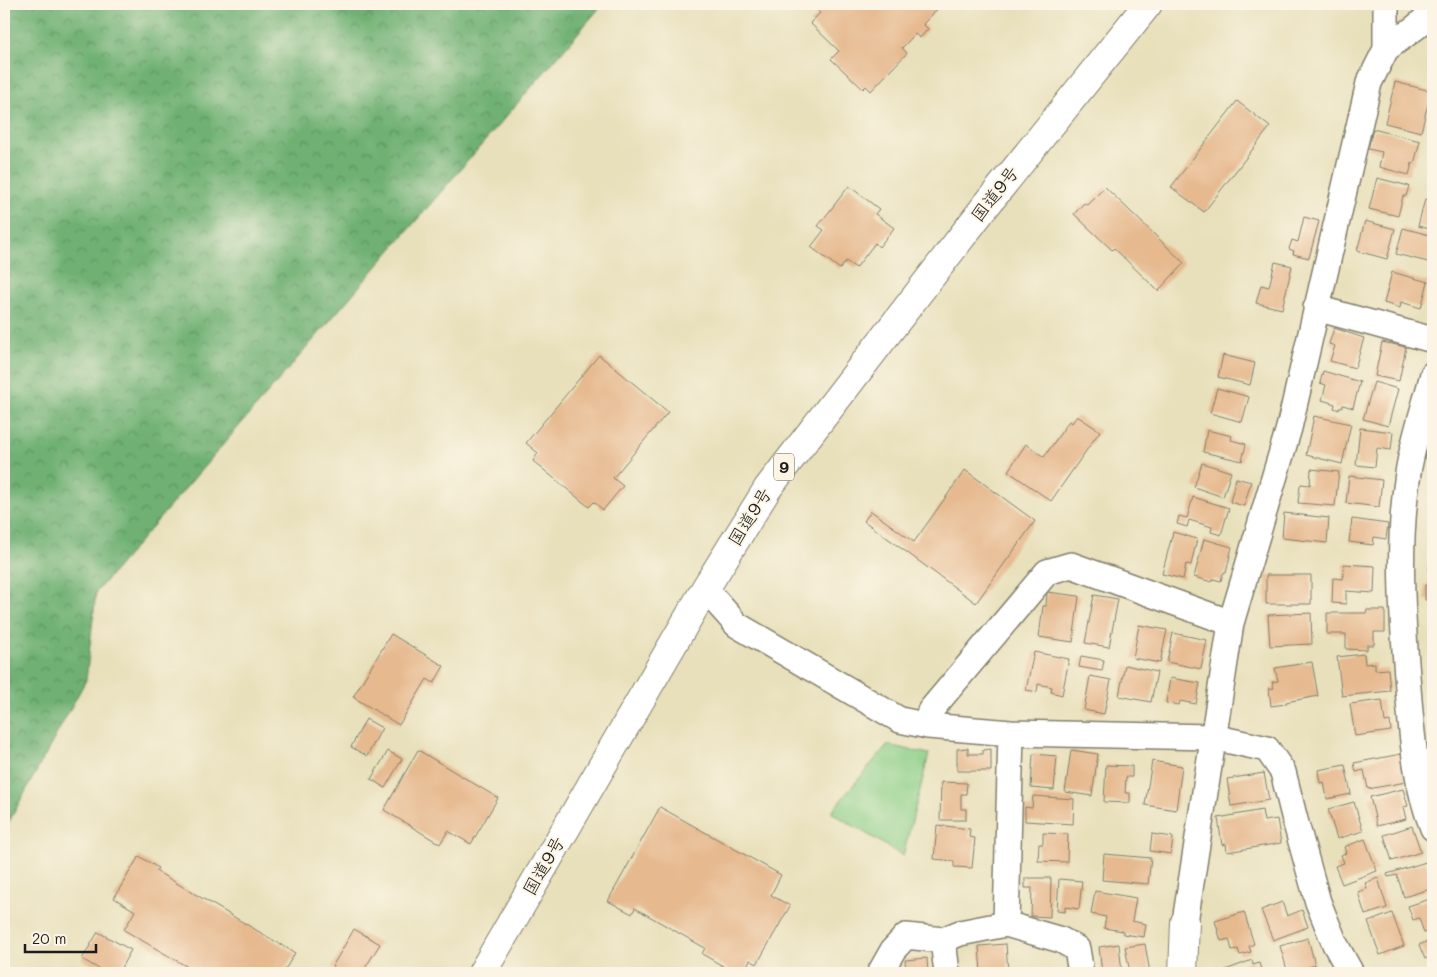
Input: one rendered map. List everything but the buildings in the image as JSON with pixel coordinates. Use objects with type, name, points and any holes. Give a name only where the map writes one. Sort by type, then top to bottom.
[{"type":"main road","name":"国道9号","points":[[482,973],[705,589],[768,488],[984,208],[1148,4]]},
{"type":"main road","points":[[1183,973],[1185,922]]},
{"type":"street","points":[[1185,922],[1232,623],[1289,428],[1369,83],[1386,48],[1386,4]]},
{"type":"street","points":[[1386,48],[1416,27],[1433,12]]},
{"type":"street","points":[[1316,308],[1433,340]]},
{"type":"street","points":[[1433,374],[1408,472],[1400,545],[1403,637],[1413,754],[1433,828]]},
{"type":"street","points":[[928,726],[930,710],[1047,572],[1071,565],[1232,623]]},
{"type":"street","points":[[705,589],[737,625],[900,720],[928,726],[1011,733],[1213,737],[1243,742],[1267,749],[1283,772],[1318,902],[1351,973]]},
{"type":"street","points":[[1006,924],[1011,733]]},
{"type":"street","points":[[880,973],[893,950],[906,936],[943,940],[960,933],[1006,924],[1061,940],[1078,949],[1081,973]]},
{"type":"street","points":[[943,940],[947,973]]},
{"type":"green space","points":[[4,4],[603,4],[96,592],[86,680],[4,831]]},
{"type":"green space","points":[[887,745],[929,754],[903,856],[831,812]]}]
